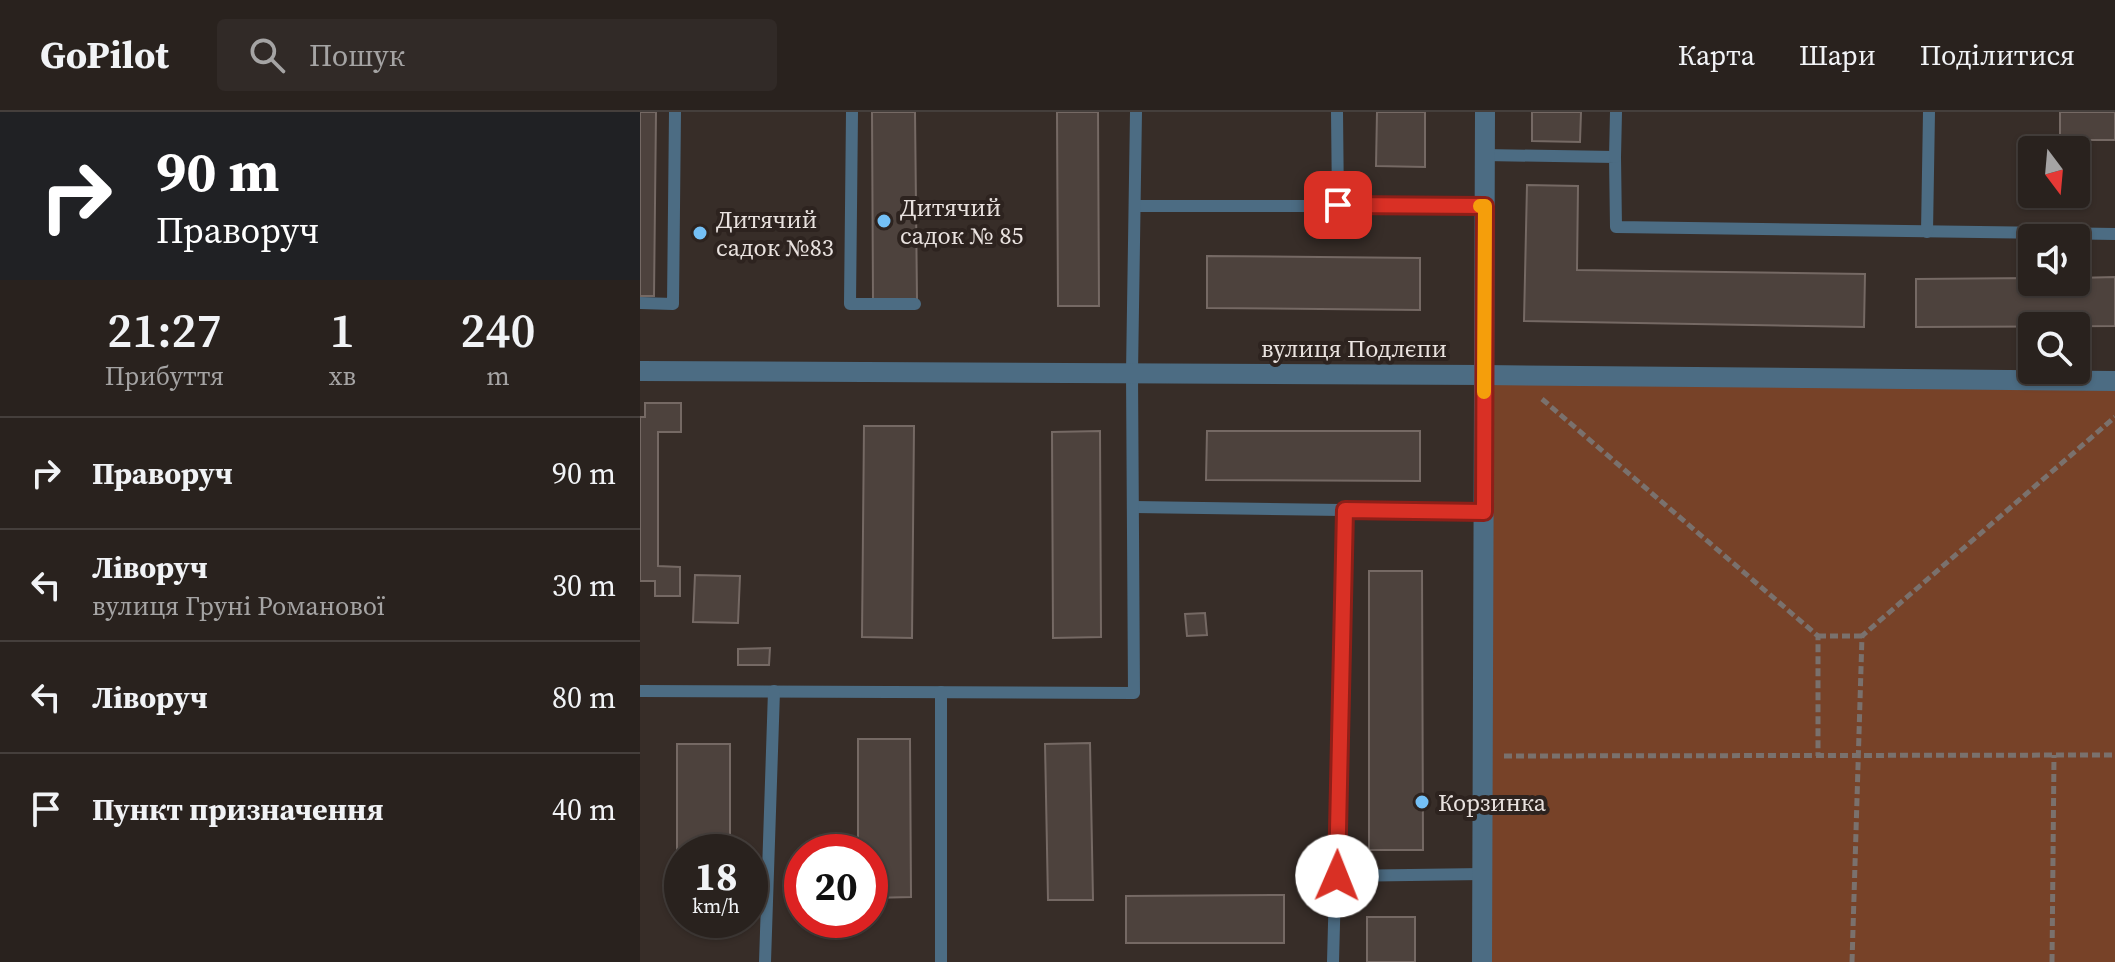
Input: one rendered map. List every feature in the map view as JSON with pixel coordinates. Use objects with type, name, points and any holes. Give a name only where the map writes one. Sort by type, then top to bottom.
[{"type":"street","points":[[1482,962],[1485,112]]},
{"type":"street","name":"вулиця Подлєпи","points":[[640,371],[2115,381]]},
{"type":"lane","points":[[640,303],[673,304],[675,112]]},
{"type":"lane","points":[[852,112],[850,304],[915,304]]},
{"type":"lane","points":[[640,691],[1134,693],[1132,373],[1136,112]]},
{"type":"lane","points":[[1337,112],[1338,205]]},
{"type":"lane","points":[[1616,112],[1616,227],[2115,234]]},
{"type":"lane","points":[[1927,232],[1929,112]]},
{"type":"lane","points":[[1485,155],[1615,157]]},
{"type":"lane","points":[[1135,206],[1485,206]]},
{"type":"lane","points":[[1134,507],[1484,512]]},
{"type":"lane","points":[[1333,962],[1345,510]]},
{"type":"lane","points":[[765,962],[774,691]]},
{"type":"lane","points":[[941,692],[941,962]]},
{"type":"lane","points":[[1337,876],[1483,874]]},
{"type":"path","points":[[1515,376],[1818,636],[1862,636],[2115,417]]},
{"type":"path","points":[[1818,636],[1818,756]]},
{"type":"path","points":[[1852,962],[1862,636]]},
{"type":"path","points":[[2052,962],[2054,755]]},
{"type":"path","points":[[1483,756],[2115,755]]},
{"type":"shaded area","points":[[1484,375],[2018,380],[2018,384],[2115,381],[2115,962],[1482,962]]},
{"type":"building","points":[[640,112],[656,112],[654,296],[640,296]]},
{"type":"building","points":[[872,112],[915,112],[917,300],[873,300]]},
{"type":"building","points":[[1057,112],[1098,112],[1099,306],[1058,306]]},
{"type":"building","points":[[1377,112],[1425,112],[1425,167],[1376,166]]},
{"type":"building","points":[[1532,112],[1581,112],[1580,142],[1532,141]]},
{"type":"building","points":[[2060,112],[2115,112],[2115,140],[2060,136]]},
{"type":"building","points":[[1527,185],[1578,186],[1577,270],[1865,274],[1864,327],[1524,321]]},
{"type":"building","points":[[1207,256],[1420,258],[1420,310],[1207,308]]},
{"type":"building","points":[[2115,277],[2115,326],[2090,326],[2090,312],[2018,312],[2018,326],[1916,327],[1916,279],[2018,278],[2018,296],[2090,296],[2090,278]]},
{"type":"building","points":[[645,403],[681,403],[681,432],[658,432],[658,566],[680,567],[680,596],[655,596],[655,581],[640,581],[640,417],[645,417]]},
{"type":"building","points":[[864,426],[914,426],[912,638],[862,637]]},
{"type":"building","points":[[1100,431],[1101,637],[1053,638],[1052,432]]},
{"type":"building","points":[[1207,431],[1420,431],[1420,481],[1206,480]]},
{"type":"building","points":[[1369,571],[1422,571],[1423,850],[1369,850]]},
{"type":"building","points":[[695,575],[740,576],[738,623],[693,622]]},
{"type":"building","points":[[1205,613],[1207,635],[1187,636],[1185,614]]},
{"type":"building","points":[[770,648],[769,665],[738,665],[738,649]]},
{"type":"building","points":[[858,739],[910,739],[911,897],[888,898],[888,834],[858,834]]},
{"type":"building","points":[[1090,743],[1093,900],[1048,900],[1045,744]]},
{"type":"building","points":[[677,744],[730,744],[730,834],[677,834]]},
{"type":"building","points":[[1284,895],[1284,943],[1126,943],[1126,896]]},
{"type":"building","points":[[1367,917],[1415,917],[1415,962],[1367,962]]},
{"type":"slow traffic","points":[[1480,206],[1485,206],[1484,392]]},
{"type":"place","name":"Дитячий садок № 85","points":[[884,221]]},
{"type":"place","name":"Дитячий садок №83","points":[[700,233]]},
{"type":"place","name":"Корзинка","points":[[1422,802]]},
{"type":"route","points":[[1337,876],[1345,510],[1484,512],[1485,206],[1338,205]]}]
